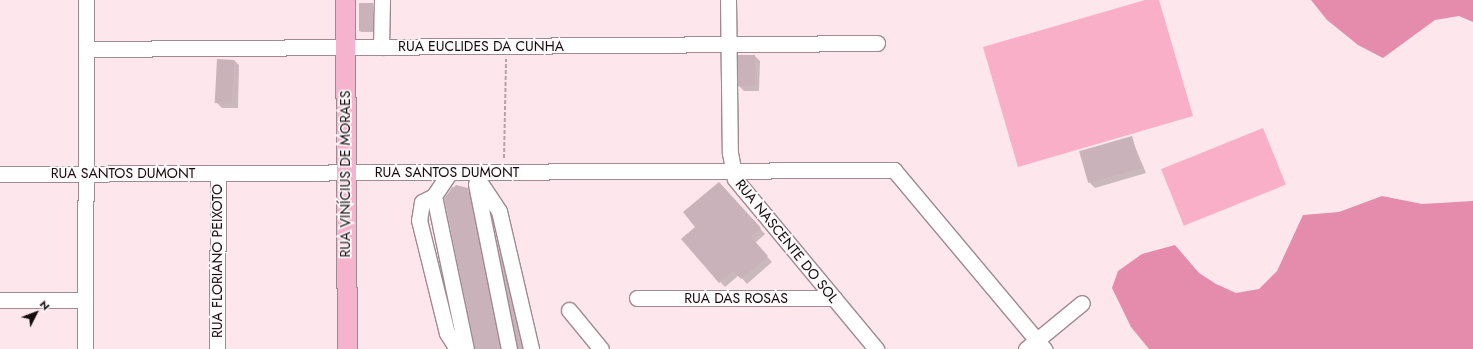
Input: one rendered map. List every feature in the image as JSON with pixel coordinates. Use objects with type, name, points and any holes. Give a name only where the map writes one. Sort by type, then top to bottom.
[{"type":"main road","name":"RUA VINÍCIUS DE MORAES","points":[[346,0],[344,172],[347,349]]},
{"type":"street","points":[[85,349],[86,0]]},
{"type":"street","points":[[381,47],[382,0]]},
{"type":"street","name":"RUA NASCENTE DO SOL","points":[[728,0],[728,44],[733,170],[744,191],[876,349]]},
{"type":"street","name":"RUA EUCLIDES DA CUNHA","points":[[86,49],[877,43]]},
{"type":"street","name":"RUA SANTOS DUMONT","points":[[0,174],[894,170],[1036,346]]},
{"type":"street","points":[[450,172],[434,196],[422,202],[419,220],[447,333],[457,349]]},
{"type":"street","points":[[473,172],[509,349]]},
{"type":"street","points":[[473,172],[499,211],[531,349]]},
{"type":"street","name":"RUA FLORIANO PEIXOTO","points":[[217,349],[218,173]]},
{"type":"street","points":[[434,196],[466,349]]},
{"type":"street","name":"RUA DAS ROSAS","points":[[637,298],[834,298]]},
{"type":"street","points":[[0,300],[85,300]]},
{"type":"street","points":[[1036,346],[1082,303]]},
{"type":"street","points":[[569,310],[601,349]]},
{"type":"path","points":[[503,172],[506,46]]},
{"type":"shaded area","points":[[1145,0],[1159,0],[1193,116],[1018,167],[983,47]]},
{"type":"shaded area","points":[[1311,0],[1473,0],[1473,22],[1459,16],[1435,20],[1383,58],[1358,45],[1327,20]]},
{"type":"shaded area","points":[[1263,128],[1286,185],[1184,226],[1161,169]]},
{"type":"shaded area","points":[[1382,196],[1422,204],[1473,201],[1473,349],[1149,349],[1131,327],[1112,288],[1118,271],[1142,254],[1175,245],[1199,273],[1216,284],[1236,293],[1259,289],[1277,271],[1303,215],[1339,212]]},
{"type":"building","points":[[359,3],[373,3],[373,31],[359,31]]},
{"type":"building","points":[[738,55],[755,55],[755,86],[738,86]]},
{"type":"building","points":[[217,59],[234,60],[232,104],[215,103]]},
{"type":"building","points":[[1132,136],[1141,168],[1088,183],[1079,151]]},
{"type":"building","points":[[719,182],[761,228],[751,237],[768,256],[741,279],[733,271],[719,283],[681,239],[695,227],[683,212]]},
{"type":"building","points":[[456,185],[468,188],[500,349],[475,349],[444,198]]},
{"type":"building","points":[[496,237],[522,349],[518,349]]}]
